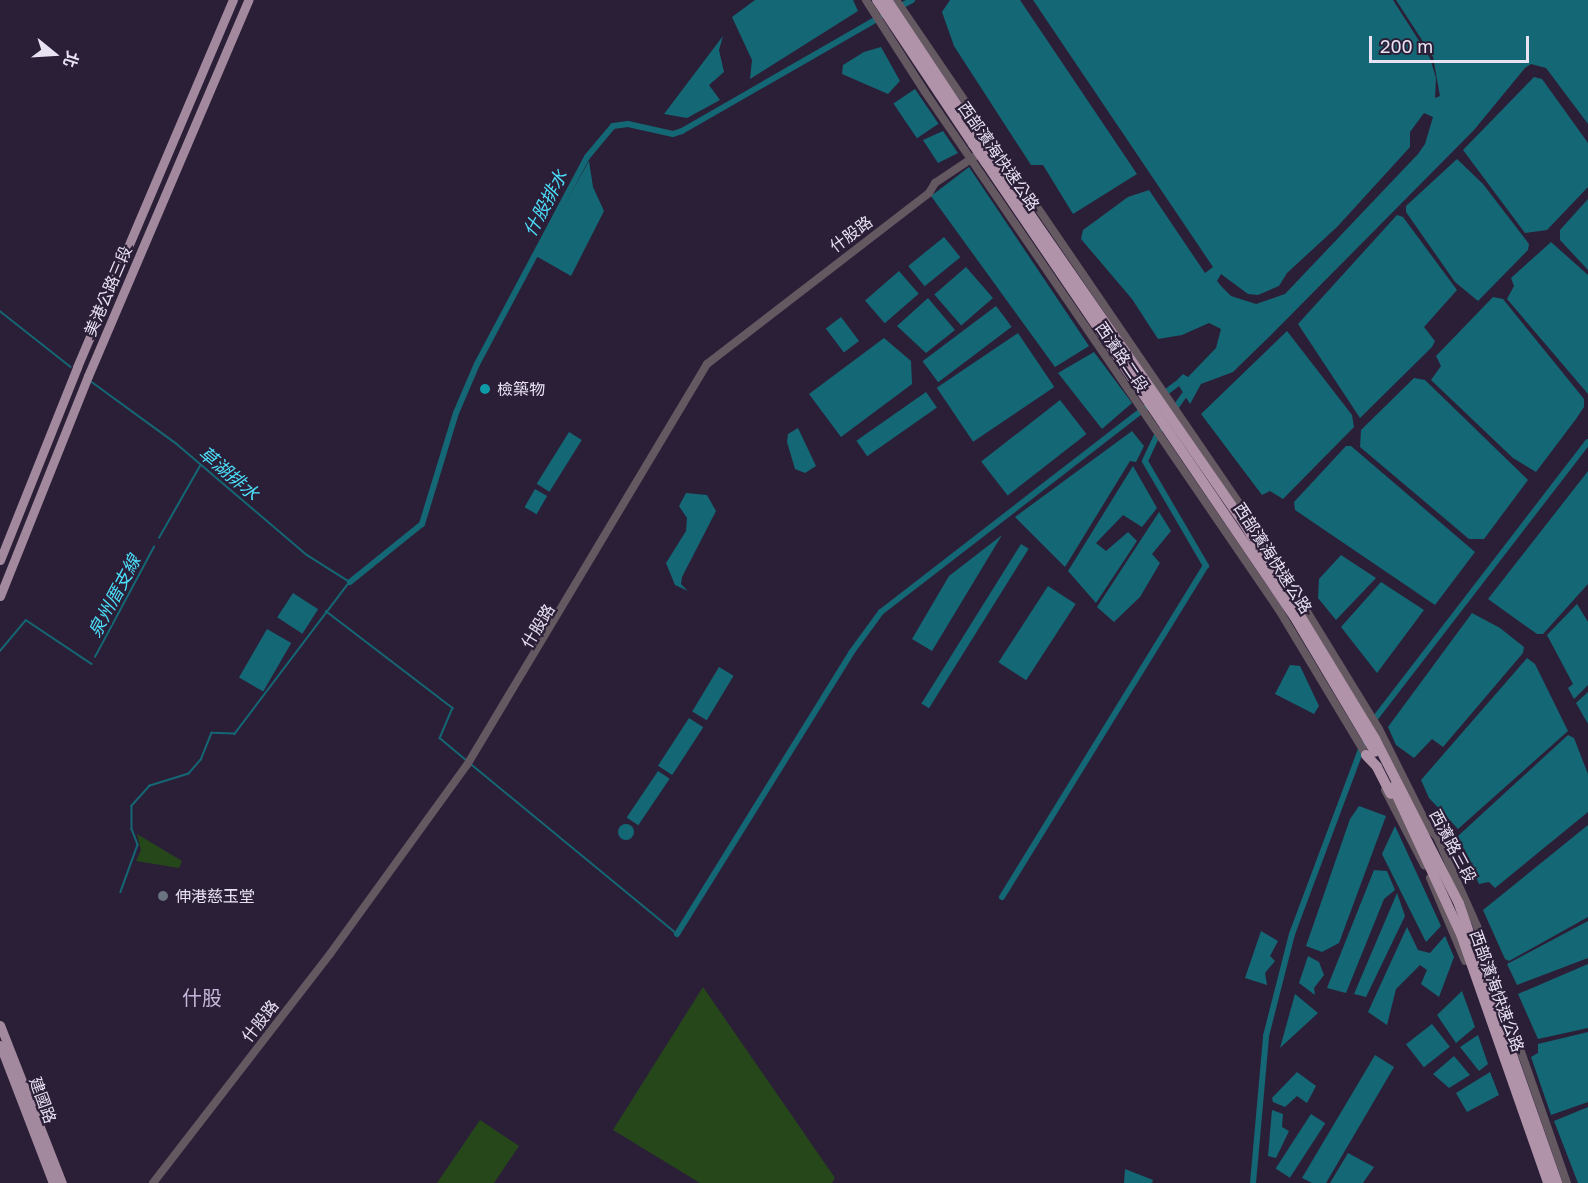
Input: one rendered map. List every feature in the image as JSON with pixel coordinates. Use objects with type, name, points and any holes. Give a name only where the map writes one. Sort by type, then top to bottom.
[{"type":"highway","name":"西部濱海快速公路","points":[[883,3],[1151,397],[1245,525],[1373,742],[1459,904],[1557,1183]]},
{"type":"highway","name":"西部濱海快速公路","points":[[1373,742],[1377,767],[1433,870],[1487,1001],[1548,1183]]},
{"type":"highway","points":[[1428,827],[1456,887],[1459,904]]},
{"type":"main road","name":"美港公路三段","points":[[0,560],[77,367],[233,0]]},
{"type":"main road","name":"美港公路三段","points":[[0,596],[88,376],[248,0]]},
{"type":"main road","name":"建國路","points":[[0,1025],[62,1183]]},
{"type":"main road","name":"建國路","points":[[0,1046],[53,1183]]},
{"type":"street","name":"西濱路二段","points":[[866,0],[883,3],[971,159],[1151,397],[1185,424],[1296,591],[1359,720]]},
{"type":"street","name":"西濱路二段","points":[[895,23],[994,141],[1151,397],[1166,443],[1279,610],[1359,720]]},
{"type":"street","name":"什股路","points":[[153,1183],[467,765],[707,364],[929,193],[935,183],[994,141]]},
{"type":"street","points":[[1359,720],[1373,742]]},
{"type":"street","name":"西濱路三段","points":[[1373,742],[1428,827],[1437,837],[1477,926],[1567,1183]]},
{"type":"street","name":"西濱路三段","points":[[1373,742],[1462,952],[1544,1183]]},
{"type":"shaded area","points":[[755,0],[853,0],[858,11],[750,79],[752,60],[732,17]]},
{"type":"shaded area","points":[[950,0],[1020,0],[1137,174],[1073,214],[1043,165],[1031,165],[954,46],[942,12]]},
{"type":"shaded area","points":[[1033,0],[1588,0],[1588,124],[1546,68],[1531,64],[1525,68],[1474,130],[1271,335],[1233,372],[1201,384],[1190,404],[1176,381],[1183,374],[1188,377],[1216,348],[1221,329],[1209,323],[1182,335],[1158,339],[1132,299],[1081,239],[1083,230],[1128,197],[1149,190],[1205,273],[1213,267]]},
{"type":"shaded area","points":[[723,36],[719,50],[724,72],[709,85],[720,100],[687,118],[664,114]]},
{"type":"shaded area","points":[[881,47],[900,81],[888,94],[842,74],[843,65],[864,52]]},
{"type":"shaded area","points":[[1534,77],[1542,79],[1588,143],[1588,187],[1547,230],[1525,233],[1463,150]]},
{"type":"shaded area","points":[[915,89],[938,124],[917,138],[893,104]]},
{"type":"shaded area","points":[[943,131],[958,153],[938,163],[923,140]]},
{"type":"shaded area","points":[[1457,159],[1483,184],[1529,244],[1528,250],[1478,301],[1455,282],[1406,212],[1406,206]]},
{"type":"shaded area","points":[[589,161],[593,187],[604,211],[571,276],[536,256]]},
{"type":"shaded area","points":[[969,167],[1089,346],[1055,367],[931,196]]},
{"type":"shaded area","points":[[1588,199],[1588,270],[1560,240],[1560,230]]},
{"type":"shaded area","points":[[1397,215],[1403,217],[1457,290],[1424,327],[1435,341],[1432,347],[1360,418],[1298,324]]},
{"type":"shaded area","points":[[944,237],[960,257],[925,286],[908,266]]},
{"type":"shaded area","points":[[1551,242],[1588,275],[1588,394],[1507,299],[1514,286],[1511,278]]},
{"type":"shaded area","points":[[966,267],[993,298],[961,325],[934,295]]},
{"type":"shaded area","points":[[899,271],[919,294],[885,323],[865,301]]},
{"type":"shaded area","points":[[1493,297],[1503,299],[1584,399],[1584,407],[1536,472],[1513,458],[1431,380],[1441,366],[1436,356]]},
{"type":"shaded area","points":[[928,298],[955,330],[926,353],[897,326]]},
{"type":"shaded area","points":[[996,306],[1012,327],[938,382],[923,361]]},
{"type":"shaded area","points":[[841,317],[859,341],[844,352],[826,328]]},
{"type":"shaded area","points":[[1287,331],[1352,415],[1354,427],[1283,499],[1270,491],[1262,495],[1201,414]]},
{"type":"shaded area","points":[[1018,333],[1054,387],[973,442],[937,388]]},
{"type":"shaded area","points":[[884,338],[911,361],[912,384],[841,437],[809,394]]},
{"type":"shaded area","points":[[1094,352],[1132,403],[1102,429],[1058,373]]},
{"type":"shaded area","points":[[1414,378],[1425,380],[1528,480],[1484,539],[1469,539],[1360,447],[1361,430]]},
{"type":"shaded area","points":[[926,392],[937,408],[867,456],[856,441]]},
{"type":"shaded area","points":[[1060,400],[1086,434],[1008,495],[981,462]]},
{"type":"shaded area","points":[[798,428],[816,466],[805,473],[795,469],[787,442],[788,434]]},
{"type":"shaded area","points":[[1132,431],[1144,446],[1136,462],[1130,461],[1065,567],[1015,517]]},
{"type":"shaded area","points":[[569,432],[582,440],[549,492],[537,484]]},
{"type":"shaded area","points":[[1346,446],[1351,446],[1475,552],[1435,605],[1295,510],[1294,502]]},
{"type":"shaded area","points":[[1133,466],[1157,508],[1142,527],[1123,515],[1096,543],[1106,551],[1128,532],[1137,541],[1096,603],[1068,571]]},
{"type":"shaded area","points":[[1588,471],[1588,584],[1543,634],[1537,634],[1488,599]]},
{"type":"shaded area","points":[[535,489],[547,496],[537,514],[524,507]]},
{"type":"shaded area","points":[[686,493],[707,495],[716,511],[682,577],[681,584],[688,591],[675,585],[666,563],[686,531],[687,518],[679,506]]},
{"type":"shaded area","points":[[1159,512],[1171,531],[1152,554],[1160,563],[1140,597],[1114,622],[1097,607]]},
{"type":"shaded area","points":[[1002,535],[932,651],[912,639],[949,576]]},
{"type":"shaded area","points":[[1021,544],[1029,549],[929,708],[921,703]]},
{"type":"shaded area","points":[[1341,555],[1376,578],[1336,620],[1318,598],[1319,579]]},
{"type":"shaded area","points":[[1381,582],[1424,610],[1377,673],[1341,627]]},
{"type":"shaded area","points":[[1048,586],[1076,604],[1026,680],[998,662]]},
{"type":"shaded area","points":[[293,593],[318,609],[302,634],[277,617]]},
{"type":"shaded area","points":[[1577,604],[1588,622],[1588,685],[1574,699],[1568,688],[1573,684],[1547,635]]},
{"type":"shaded area","points":[[1472,613],[1500,628],[1524,647],[1523,653],[1443,747],[1432,739],[1414,758],[1396,745],[1388,727]]},
{"type":"shaded area","points":[[267,629],[291,643],[263,691],[239,677]]},
{"type":"shaded area","points":[[1527,658],[1535,664],[1568,731],[1458,829],[1429,798],[1421,780]]},
{"type":"shaded area","points":[[1290,665],[1300,666],[1319,706],[1314,714],[1275,694]]},
{"type":"shaded area","points":[[719,667],[734,676],[707,720],[692,712]]},
{"type":"shaded area","points":[[1588,692],[1588,724],[1576,703]]},
{"type":"shaded area","points":[[689,718],[703,727],[672,775],[658,766]]},
{"type":"shaded area","points":[[1568,735],[1574,738],[1588,774],[1588,812],[1495,888],[1489,882],[1479,884],[1458,836]]},
{"type":"shaded area","points":[[658,771],[670,779],[638,825],[627,817]]},
{"type":"shaded area","points":[[1359,806],[1386,816],[1339,943],[1322,952],[1306,946],[1350,819]]},
{"type":"shaded area","points":[[623,824],[629,824],[634,832],[632,838],[623,840],[618,835],[618,829]]},
{"type":"shaded area","points":[[1588,825],[1588,917],[1509,961],[1505,959],[1483,910]]},
{"type":"shaded area","points":[[1395,826],[1441,926],[1426,942],[1382,854]]},
{"type":"shaded area","points":[[137,834],[182,861],[179,868],[136,861],[141,850]]},
{"type":"shaded area","points":[[1374,870],[1387,871],[1395,890],[1384,899],[1346,993],[1327,988]]},
{"type":"shaded area","points":[[1397,893],[1405,916],[1366,997],[1354,994]]},
{"type":"shaded area","points":[[1588,921],[1588,958],[1517,985],[1507,964]]},
{"type":"shaded area","points":[[1407,927],[1418,950],[1430,953],[1445,936],[1454,957],[1439,997],[1421,984],[1427,970],[1420,965],[1396,989],[1387,1025],[1368,1012]]},
{"type":"shaded area","points":[[1261,931],[1278,941],[1270,956],[1275,961],[1265,973],[1267,985],[1245,978]]},
{"type":"shaded area","points":[[1308,956],[1319,962],[1324,975],[1314,988],[1315,995],[1299,983]]},
{"type":"shaded area","points":[[1588,964],[1588,1028],[1538,1039],[1518,994]]},
{"type":"shaded area","points":[[703,987],[835,1178],[832,1183],[700,1183],[613,1130]]},
{"type":"shaded area","points":[[1462,991],[1475,1027],[1456,1043],[1437,1015]]},
{"type":"shaded area","points":[[1295,994],[1318,1013],[1280,1048]]},
{"type":"shaded area","points":[[1432,1024],[1450,1047],[1424,1067],[1406,1044]]},
{"type":"shaded area","points":[[1588,1032],[1588,1102],[1551,1115],[1531,1057],[1538,1053],[1538,1044]]},
{"type":"shaded area","points":[[1478,1035],[1488,1064],[1479,1071],[1460,1047]]},
{"type":"shaded area","points":[[1375,1055],[1394,1067],[1326,1183],[1312,1183],[1302,1178]]},
{"type":"shaded area","points":[[1454,1056],[1470,1075],[1449,1088],[1433,1074]]},
{"type":"shaded area","points":[[1297,1072],[1316,1086],[1307,1103],[1297,1096],[1285,1107],[1273,1102],[1272,1098]]},
{"type":"shaded area","points":[[1490,1072],[1499,1095],[1467,1112],[1456,1093]]},
{"type":"shaded area","points":[[1588,1107],[1588,1183],[1578,1183],[1554,1121]]},
{"type":"shaded area","points":[[1272,1110],[1283,1114],[1282,1127],[1289,1131],[1276,1158],[1268,1156]]},
{"type":"shaded area","points":[[1311,1114],[1325,1123],[1290,1178],[1276,1169]]},
{"type":"shaded area","points":[[480,1120],[519,1146],[494,1183],[437,1183]]},
{"type":"shaded area","points":[[1348,1153],[1374,1167],[1363,1183],[1330,1183]]},
{"type":"shaded area","points":[[1125,1169],[1153,1180],[1152,1183],[1124,1183]]},
{"type":"pier","points":[[1393,0],[1396,0],[1433,57],[1440,96],[1435,98],[1436,78],[1430,58]]},
{"type":"pier","points":[[1424,113],[1433,117],[1425,144],[1418,154],[1285,294],[1256,304],[1231,296],[1222,287],[1217,281],[1221,274],[1248,294],[1258,295],[1279,286],[1287,273],[1337,227],[1410,147],[1410,132]]},
{"type":"waterway","name":"什股排水","points":[[897,8],[912,0]]},
{"type":"waterway","name":"什股排水","points":[[350,582],[422,524],[456,413],[477,364],[587,157],[613,126],[628,124],[673,134],[682,131],[880,17]]},
{"type":"waterway","name":"草湖排水","points":[[0,311],[71,367]]},
{"type":"waterway","points":[[92,382],[177,444],[307,555],[350,582],[235,734],[212,733],[201,760],[189,774],[150,786],[132,806],[132,829],[138,845],[121,892]]},
{"type":"waterway","points":[[1161,396],[1177,384]]},
{"type":"waterway","points":[[1173,411],[1184,395]]},
{"type":"waterway","points":[[677,934],[851,653],[881,612],[1146,407]]},
{"type":"waterway","points":[[1002,897],[1206,566],[1145,461],[1159,431]]},
{"type":"waterway","points":[[1373,721],[1588,442]]},
{"type":"waterway","name":"泉州厝支線","points":[[159,538],[200,466]]},
{"type":"waterway","name":"泉州厝支線","points":[[95,657],[154,547]]},
{"type":"waterway","points":[[326,611],[453,708],[440,738],[465,759]]},
{"type":"waterway","name":"泉州厝支線","points":[[0,651],[26,620],[92,664]]},
{"type":"waterway","points":[[1253,1183],[1266,1036],[1292,934],[1363,744]]},
{"type":"waterway","points":[[471,764],[677,934]]},
{"type":"place","name":"檢築物","points":[[485,389]]},
{"type":"place","name":"伸港慈玉堂","points":[[163,896]]},
{"type":"district","name":"什股","points":[[202,997]]}]
